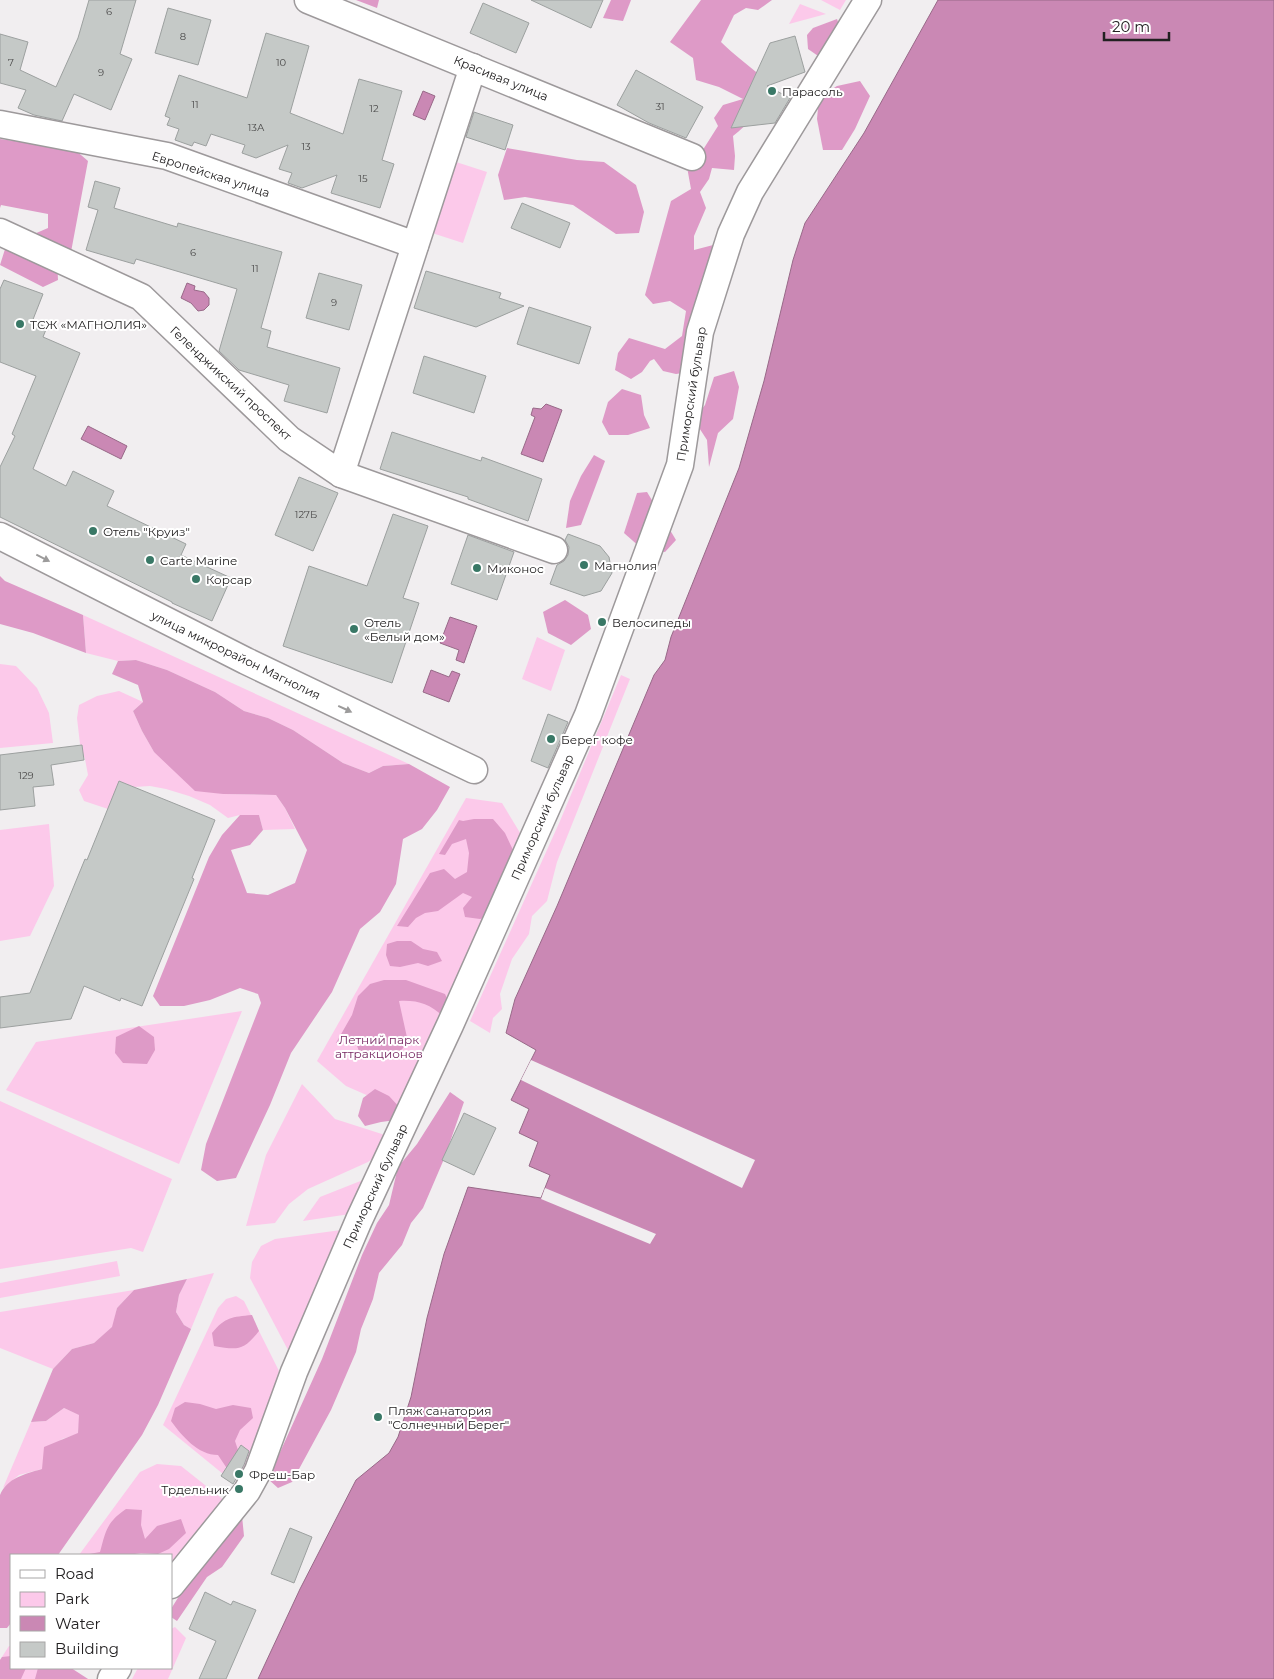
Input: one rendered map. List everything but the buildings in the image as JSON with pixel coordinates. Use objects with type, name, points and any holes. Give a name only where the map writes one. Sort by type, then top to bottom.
[{"type":"street","name":"Красивая улица","points":[[308,0],[692,157]]},
{"type":"street","name":"Приморский бульвар","points":[[172,1584],[240,1500],[258,1471],[294,1372],[359,1220],[450,1025],[588,714],[680,465],[700,332],[731,234],[750,192],[868,0]]},
{"type":"street","points":[[341,474],[473,67]]},
{"type":"street","name":"Европейская улица","points":[[0,124],[167,156],[415,245]]},
{"type":"street","name":"Геленджикский проспект","points":[[0,232],[141,297],[289,440],[341,474],[554,550]]},
{"type":"street","name":"улица микрорайон Магнолия","points":[[0,536],[246,661],[474,770]]},
{"type":"green space","points":[[356,0],[379,0],[377,8]]},
{"type":"green space","points":[[611,0],[631,0],[623,21],[603,18]]},
{"type":"green space","points":[[701,0],[772,0],[758,10],[746,8],[734,15],[721,42],[770,84],[755,113],[746,125],[733,136],[734,170],[712,168],[709,179],[700,192],[706,208],[694,236],[694,250],[717,244],[703,285],[720,312],[713,329],[708,369],[676,374],[663,371],[654,359],[650,361],[642,372],[631,379],[615,370],[618,353],[629,338],[665,349],[682,336],[686,311],[670,301],[653,304],[645,295],[671,201],[691,189],[687,167],[699,156],[718,126],[714,118],[723,105],[743,99],[719,87],[696,80],[693,58],[670,42]]},
{"type":"green space","points":[[821,0],[846,0],[840,10]]},
{"type":"green space","points":[[800,4],[826,14],[789,24]]},
{"type":"green space","points":[[837,19],[841,30],[824,60],[808,49],[807,35],[813,28]]},
{"type":"green space","points":[[860,81],[870,96],[855,129],[842,150],[823,150],[817,119],[819,97],[837,86]]},
{"type":"green space","points":[[0,139],[74,149],[88,161],[71,252],[57,260],[58,280],[43,287],[0,265],[6,246],[48,228],[48,214],[1,205],[0,208]]},
{"type":"green space","points":[[507,148],[577,160],[604,162],[636,185],[644,212],[639,233],[616,234],[573,205],[525,197],[504,200],[498,175]]},
{"type":"green space","points":[[453,161],[487,172],[463,243],[429,232]]},
{"type":"green space","points":[[734,371],[739,387],[733,419],[718,433],[709,467],[707,440],[694,420],[705,405],[714,377]]},
{"type":"green space","points":[[622,389],[641,395],[644,415],[650,428],[628,435],[609,435],[602,422],[608,402]]},
{"type":"green space","points":[[594,455],[605,461],[581,525],[566,528],[570,501],[581,476]]},
{"type":"green space","points":[[647,492],[676,540],[665,552],[641,548],[624,533],[637,493]]},
{"type":"green space","points":[[0,576],[5,581],[83,615],[86,653],[33,633],[0,624]]},
{"type":"green space","points":[[565,600],[588,615],[591,629],[571,645],[548,633],[543,612]]},
{"type":"green space","points":[[83,615],[409,764],[383,766],[369,773],[343,763],[293,730],[268,718],[244,711],[215,692],[167,670],[136,660],[118,661],[86,653]]},
{"type":"green space","points":[[537,637],[565,650],[551,691],[522,679]]},
{"type":"green space","points":[[136,660],[167,670],[215,692],[244,711],[268,718],[293,730],[343,763],[369,773],[383,766],[409,764],[450,787],[437,810],[422,829],[403,839],[396,884],[380,912],[360,929],[332,992],[291,1053],[270,1105],[236,1178],[217,1181],[201,1170],[206,1144],[261,1003],[258,994],[240,988],[210,1000],[184,1006],[160,1006],[153,996],[209,857],[222,835],[240,815],[259,815],[263,830],[250,845],[231,850],[247,893],[268,895],[295,883],[307,850],[276,795],[223,794],[195,791],[154,752],[133,711],[143,702],[138,685],[112,674],[118,661]]},
{"type":"green space","points":[[0,664],[16,666],[37,688],[49,713],[53,743],[0,748]]},
{"type":"green space","points":[[621,675],[630,679],[557,862],[547,901],[532,916],[529,934],[512,959],[500,994],[502,1009],[493,1018],[490,1033],[470,1021],[560,821]]},
{"type":"green space","points":[[119,691],[143,702],[133,711],[154,752],[223,794],[276,795],[285,808],[295,829],[263,830],[259,815],[240,815],[228,818],[210,805],[189,796],[150,786],[134,787],[119,781],[108,809],[84,801],[79,790],[88,775],[80,744],[77,718],[79,705],[97,696]]},
{"type":"green space","name":"Летний парк аттракционов","points":[[466,798],[502,803],[525,841],[409,1095],[396,1108],[346,1086],[317,1061]]},
{"type":"green space","points":[[493,819],[505,833],[513,850],[515,860],[491,916],[480,919],[465,917],[463,908],[472,897],[463,893],[438,911],[425,913],[416,918],[408,927],[397,926],[430,873],[444,869],[455,879],[467,872],[469,853],[466,839],[452,844],[445,855],[439,854],[459,820]]},
{"type":"green space","points":[[49,824],[54,886],[30,936],[0,941],[0,830]]},
{"type":"green space","points":[[397,941],[411,941],[423,949],[437,952],[442,961],[428,966],[418,963],[400,967],[390,966],[386,955],[387,944]]},
{"type":"green space","points":[[384,980],[406,980],[445,994],[449,1003],[443,1016],[433,1008],[423,1004],[412,1001],[399,1001],[408,1042],[399,1052],[388,1057],[375,1059],[361,1057],[355,1040],[344,1040],[336,1043],[352,1015],[358,996],[370,984]]},
{"type":"green space","points":[[242,1011],[179,1164],[6,1090],[36,1042]]},
{"type":"green space","points":[[139,1026],[154,1037],[155,1050],[147,1064],[123,1063],[115,1053],[116,1037]]},
{"type":"green space","points":[[302,1084],[335,1119],[385,1135],[379,1154],[368,1162],[308,1189],[289,1204],[275,1223],[246,1226],[266,1155]]},
{"type":"green space","points":[[375,1089],[389,1096],[402,1110],[396,1120],[365,1126],[358,1116],[363,1098]]},
{"type":"green space","points":[[450,1092],[464,1102],[444,1159],[423,1208],[411,1223],[402,1245],[379,1273],[373,1299],[361,1329],[356,1352],[331,1410],[292,1482],[278,1488],[268,1479],[322,1359],[362,1255],[377,1223],[389,1205],[398,1167],[417,1144]]},
{"type":"green space","points":[[0,1101],[172,1179],[143,1252],[131,1248],[0,1269]]},
{"type":"green space","points":[[368,1178],[350,1214],[303,1221],[320,1197]]},
{"type":"green space","points":[[341,1230],[289,1352],[250,1278],[252,1262],[261,1246],[275,1239]]},
{"type":"green space","points":[[117,1261],[120,1276],[0,1298],[0,1283]]},
{"type":"green space","points":[[214,1273],[191,1329],[184,1325],[176,1312],[179,1295],[187,1279]]},
{"type":"green space","points":[[187,1279],[179,1295],[176,1312],[184,1325],[191,1329],[158,1405],[142,1435],[59,1554],[10,1554],[10,1624],[7,1628],[0,1628],[0,1495],[7,1484],[23,1475],[42,1469],[44,1447],[78,1433],[79,1415],[64,1408],[46,1421],[31,1422],[53,1369],[72,1349],[94,1343],[112,1327],[117,1308],[134,1290]]},
{"type":"green space","points":[[134,1290],[117,1308],[113,1327],[94,1343],[72,1349],[53,1369],[0,1348],[0,1312]]},
{"type":"green space","points":[[236,1296],[244,1301],[279,1371],[250,1464],[240,1477],[228,1478],[163,1425],[218,1308],[226,1299]]},
{"type":"green space","points":[[252,1315],[259,1331],[249,1342],[240,1348],[214,1346],[212,1333],[221,1324],[234,1317]]},
{"type":"green space","points":[[185,1402],[216,1409],[233,1405],[251,1408],[253,1418],[240,1430],[235,1441],[240,1456],[228,1470],[218,1455],[204,1452],[191,1444],[171,1421],[175,1408]]},
{"type":"green space","points":[[64,1408],[80,1415],[78,1434],[62,1439],[42,1469],[19,1475],[3,1488],[31,1422],[46,1421]]},
{"type":"green space","points":[[157,1464],[181,1466],[225,1501],[172,1570],[172,1554],[80,1554],[140,1472]]},
{"type":"green space","points":[[126,1509],[142,1510],[141,1525],[145,1539],[157,1526],[181,1519],[186,1533],[169,1549],[158,1554],[89,1554],[100,1552],[108,1527]]},
{"type":"green space","points":[[242,1516],[244,1536],[222,1567],[207,1577],[177,1621],[172,1618],[172,1607],[189,1580]]},
{"type":"green space","points":[[175,1627],[186,1638],[168,1679],[132,1679],[137,1669],[172,1669],[172,1628]]},
{"type":"green space","points":[[10,1646],[10,1669],[73,1669],[88,1679],[0,1679],[0,1660]]},
{"type":"green space","points":[[10,1656],[10,1669],[26,1669],[21,1679],[0,1679],[0,1660],[2,1657]]},
{"type":"green space","points":[[38,1669],[73,1669],[88,1679],[35,1679]]},
{"type":"water","points":[[938,0],[1274,0],[1274,1679],[258,1679],[300,1589],[356,1480],[389,1453],[398,1437],[411,1397],[427,1318],[444,1254],[468,1187],[541,1198],[550,1175],[529,1166],[538,1142],[519,1133],[529,1109],[511,1100],[536,1050],[506,1033],[515,999],[557,906],[654,675],[665,660],[671,637],[739,468],[764,381],[793,260],[805,223],[864,133]]},
{"type":"water","points":[[423,91],[435,96],[425,120],[413,115]]},
{"type":"water","points":[[187,283],[195,286],[194,290],[204,292],[209,298],[209,305],[204,310],[198,311],[191,303],[181,298]]},
{"type":"water","points":[[546,404],[562,410],[543,462],[521,454],[535,417],[531,415],[533,408],[541,409]]},
{"type":"water","points":[[88,426],[127,446],[121,459],[81,439]]},
{"type":"water","points":[[450,617],[477,626],[464,663],[456,660],[459,650],[440,643]]},
{"type":"water","points":[[431,670],[449,677],[452,671],[460,674],[449,702],[423,692]]},
{"type":"pier","points":[[531,1060],[755,1160],[742,1188],[521,1080]]},
{"type":"pier","points":[[545,1188],[656,1234],[650,1244],[541,1199]]},
{"type":"place","name":"Парасоль","points":[[772,91]]},
{"type":"place","name":"ТСЖ «МАГНОЛИЯ»","points":[[20,324]]},
{"type":"place","name":"Отель \"Круиз\"","points":[[93,531]]},
{"type":"place","name":"Carte Marine","points":[[150,560]]},
{"type":"place","name":"Магнолия","points":[[584,565]]},
{"type":"place","name":"Миконос","points":[[477,568]]},
{"type":"place","name":"Корсар","points":[[196,579]]},
{"type":"place","name":"Велосипеды","points":[[602,622]]},
{"type":"place","name":"Отель «Белый дом»","points":[[354,629]]},
{"type":"place","name":"Берег кофе","points":[[551,739]]},
{"type":"place","name":"Пляж санатория \"Солнечный Берег\"","points":[[378,1417]]},
{"type":"place","name":"Фреш-Бар","points":[[239,1474]]},
{"type":"place","name":"Трдельник","points":[[239,1489]]}]
